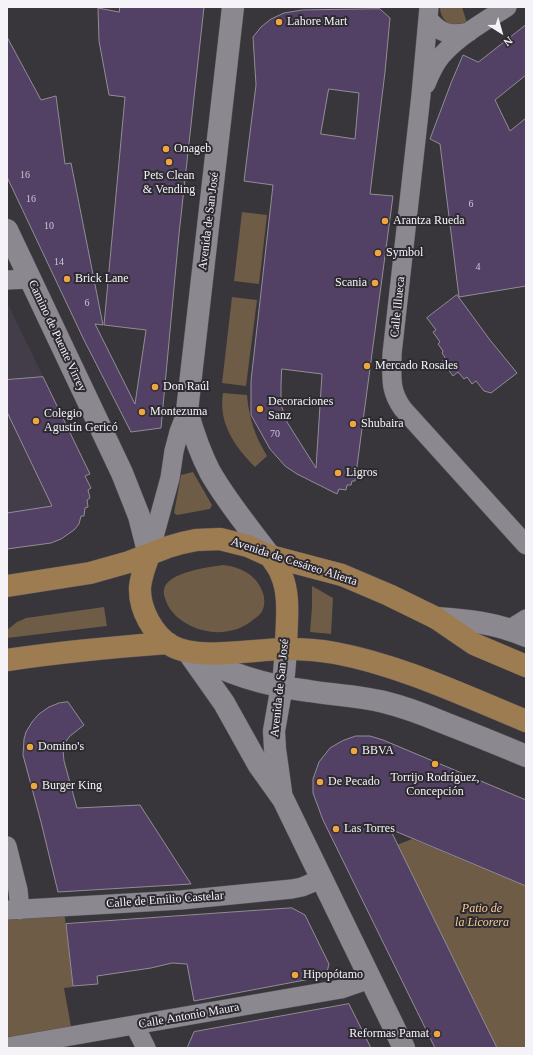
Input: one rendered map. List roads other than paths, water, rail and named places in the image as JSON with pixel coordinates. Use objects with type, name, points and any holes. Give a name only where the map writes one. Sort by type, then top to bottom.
[{"type":"main road","name":"Avenida de San José","points":[[236,12],[187,411],[198,445],[210,471],[222,492],[270,556],[281,573],[285,584],[287,595],[286,649],[284,674],[274,731],[282,799]]},
{"type":"main road","name":"Camino de Puente Virrey","points":[[7,230],[122,473],[139,516],[149,555]]},
{"type":"main road","name":"Avenida de Cesáreo Alierta","points":[[7,586],[90,573],[129,562],[182,543],[196,540],[220,539],[248,546],[270,556],[342,575],[389,595],[436,618],[474,644],[526,666]]},
{"type":"main road","name":"Avenida de San José","points":[[149,555],[143,571],[140,588],[141,599],[143,608],[153,627],[168,643]]},
{"type":"main road","name":"Avenida de Cesáreo Alierta","points":[[436,618],[468,620],[521,628]]},
{"type":"main road","points":[[7,660],[48,654],[168,643],[188,652],[208,653],[286,649],[310,650],[334,653],[394,669],[436,684],[526,721]]},
{"type":"main road","name":"Avenida de San José","points":[[188,652],[222,700],[258,764],[282,799],[404,1048]]},
{"type":"main road","points":[[188,652],[205,662],[254,680],[310,692],[354,696],[401,706],[526,756]]},
{"type":"street","points":[[421,95],[441,56],[469,32],[507,7]]},
{"type":"street","name":"Calle Illueca","points":[[429,13],[436,28],[447,33],[458,34],[469,32]]},
{"type":"street","name":"Calle Illueca","points":[[429,13],[392,354],[392,384],[394,392],[403,409],[526,545]]},
{"type":"street","points":[[7,280],[30,279]]},
{"type":"street","name":"Avenida de San José","points":[[149,555],[170,478],[174,451],[179,432],[187,411]]},
{"type":"street","points":[[7,846],[18,890],[14,910]]},
{"type":"street","name":"Calle de Emilio Castelar","points":[[14,910],[181,900],[292,889],[302,887],[321,879]]},
{"type":"street","name":"Calle Antonio Maura","points":[[7,1047],[135,1026],[341,989],[370,979]]},
{"type":"street","points":[[135,1026],[146,1048]]},
{"type":"place","name":"Lahore Mart","points":[[279,22]]},
{"type":"place","name":"Onageb","points":[[166,149]]},
{"type":"place","name":"Pets Clean & Vending","points":[[169,162]]},
{"type":"place","name":"Arantza Rueda","points":[[385,221]]},
{"type":"place","name":"Symbol","points":[[378,253]]},
{"type":"place","name":"Brick Lane","points":[[67,279]]},
{"type":"place","name":"Scania","points":[[375,283]]},
{"type":"place","name":"Mercado Rosales","points":[[367,366]]},
{"type":"place","name":"Don Raúl","points":[[155,387]]},
{"type":"place","name":"Decoraciones Sanz","points":[[260,409]]},
{"type":"place","name":"Montezuma","points":[[142,412]]},
{"type":"place","name":"Colegio Agustín Gericó","points":[[36,421]]},
{"type":"place","name":"Shubaira","points":[[353,424]]},
{"type":"place","name":"Ligros","points":[[338,473]]},
{"type":"place","name":"Domino's","points":[[30,747]]},
{"type":"place","name":"BBVA","points":[[354,751]]},
{"type":"place","name":"Torrijo Rodríguez, Concepción","points":[[435,764]]},
{"type":"place","name":"De Pecado","points":[[320,782]]},
{"type":"place","name":"Burger King","points":[[34,786]]},
{"type":"place","name":"Las Torres","points":[[336,829]]},
{"type":"place","name":"Hipopótamo","points":[[295,975]]},
{"type":"place","name":"Reformas Pamat","points":[[437,1034]]},
{"type":"park label","name":"Patio de la Licorera","points":[[482,916]]}]
